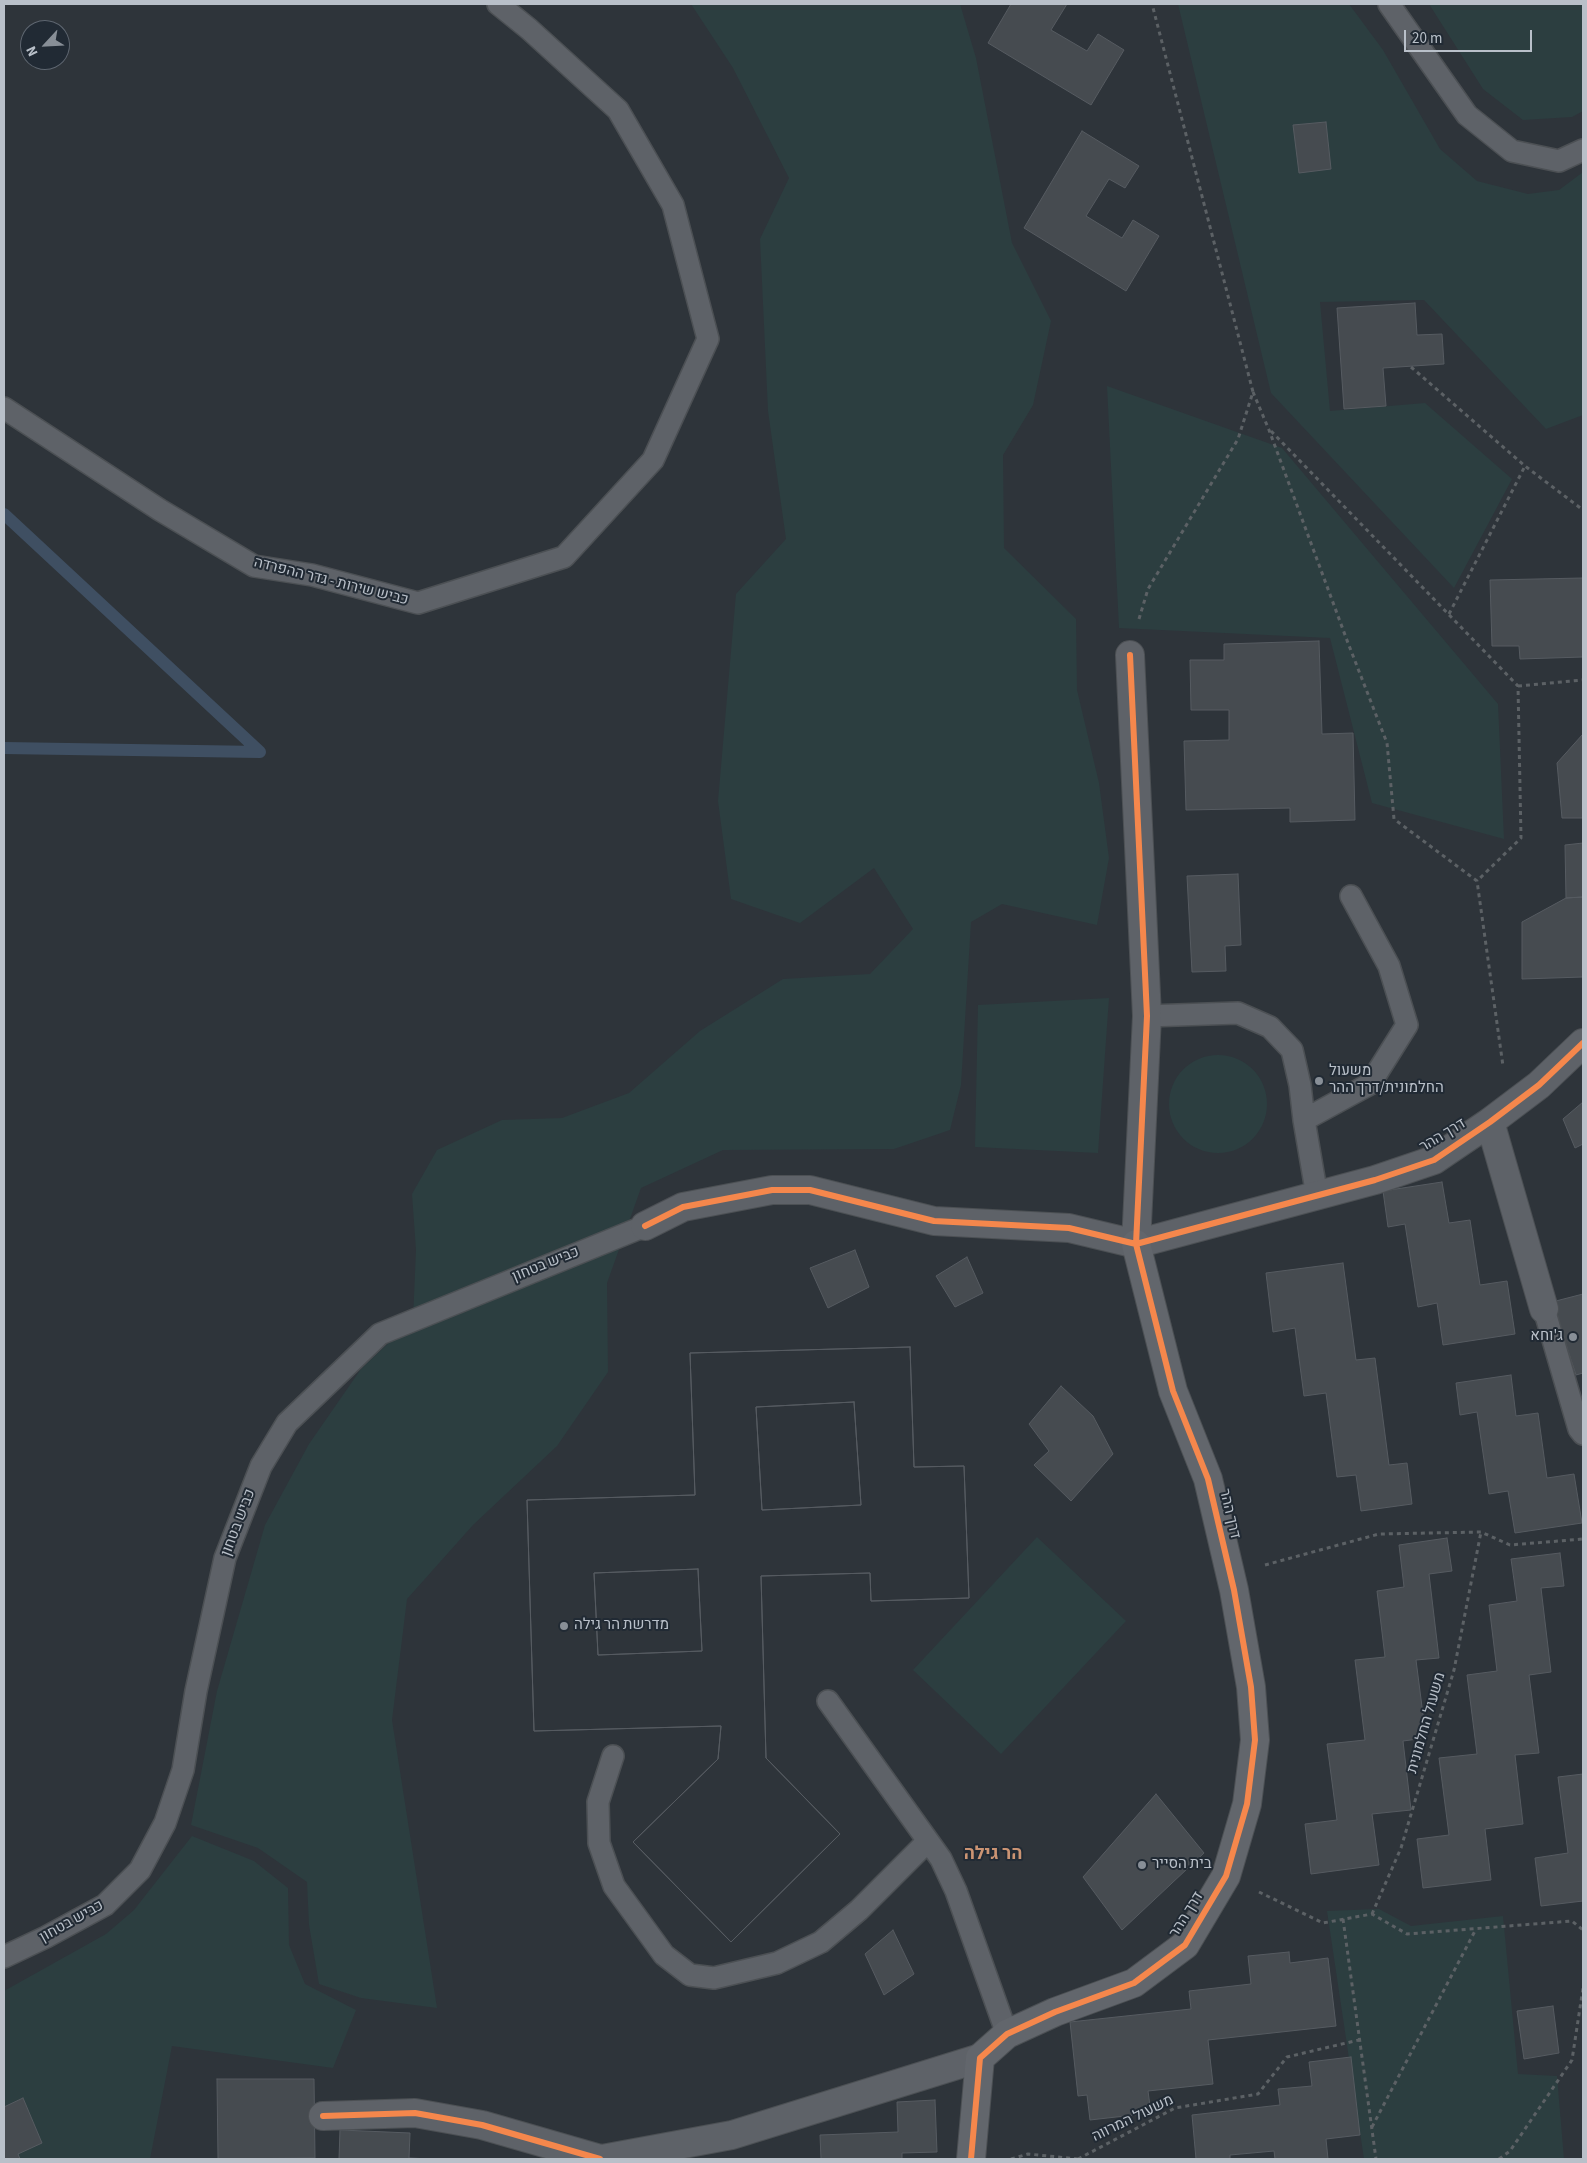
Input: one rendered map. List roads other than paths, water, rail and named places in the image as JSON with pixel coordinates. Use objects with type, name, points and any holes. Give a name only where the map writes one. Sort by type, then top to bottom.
[{"type":"street","points":[[645,1226],[683,1207],[772,1190],[810,1190],[934,1221],[1069,1228],[1136,1244],[1147,1016],[1130,655]]},
{"type":"street","name":"דרך ההר","points":[[980,2058],[1007,2034],[1055,2012],[1134,1983],[1185,1945],[1226,1876],[1248,1804],[1255,1740],[1251,1687],[1231,1574],[1208,1479],[1173,1391],[1136,1244],[1375,1180],[1434,1160],[1539,1085],[1583,1043]]},
{"type":"street","points":[[1499,1115],[1544,1309]]},
{"type":"street","points":[[323,2116],[415,2113],[482,2125],[601,2159],[732,2135],[980,2058],[971,2159]]},
{"type":"lane","name":"כביש שירות - גדר ההפרדה","points":[[4,408],[160,510],[254,566],[312,575],[418,603],[564,557],[653,460],[708,339],[673,205],[618,110],[529,29],[498,4]]},
{"type":"lane","points":[[1389,4],[1467,115],[1512,151],[1559,161],[1583,150]]},
{"type":"lane","points":[[1304,1120],[1370,1084],[1407,1025],[1389,966],[1351,896]]},
{"type":"lane","points":[[1147,1016],[1238,1013],[1270,1027],[1292,1050],[1300,1085],[1317,1196]]},
{"type":"lane","name":"כביש בטחון","points":[[4,1957],[105,1905],[140,1870],[153,1846],[165,1823],[183,1770],[196,1691],[225,1558],[261,1466],[287,1422],[380,1334],[511,1278],[645,1226]]},
{"type":"lane","points":[[1544,1309],[1579,1430],[1583,1434]]},
{"type":"lane","points":[[828,1701],[941,1859],[956,1891],[1007,2034]]},
{"type":"lane","points":[[613,1756],[598,1802],[599,1843],[602,1852],[614,1886],[664,1955],[690,1975],[714,1978],[777,1963],[821,1942],[859,1910],[928,1841]]},
{"type":"waterway","points":[[4,514],[260,752],[4,748]]},
{"type":"place","name":"משעול החלמונית/דרך ההר","points":[[1319,1081]]},
{"type":"place","name":"ג'וחא","points":[[1573,1337]]},
{"type":"place","name":"מדרשת הר גילה","points":[[564,1626]]},
{"type":"place","name":"בית הסייר","points":[[1142,1865]]},
{"type":"district","name":"הר גילה","points":[[993,1855]]}]
